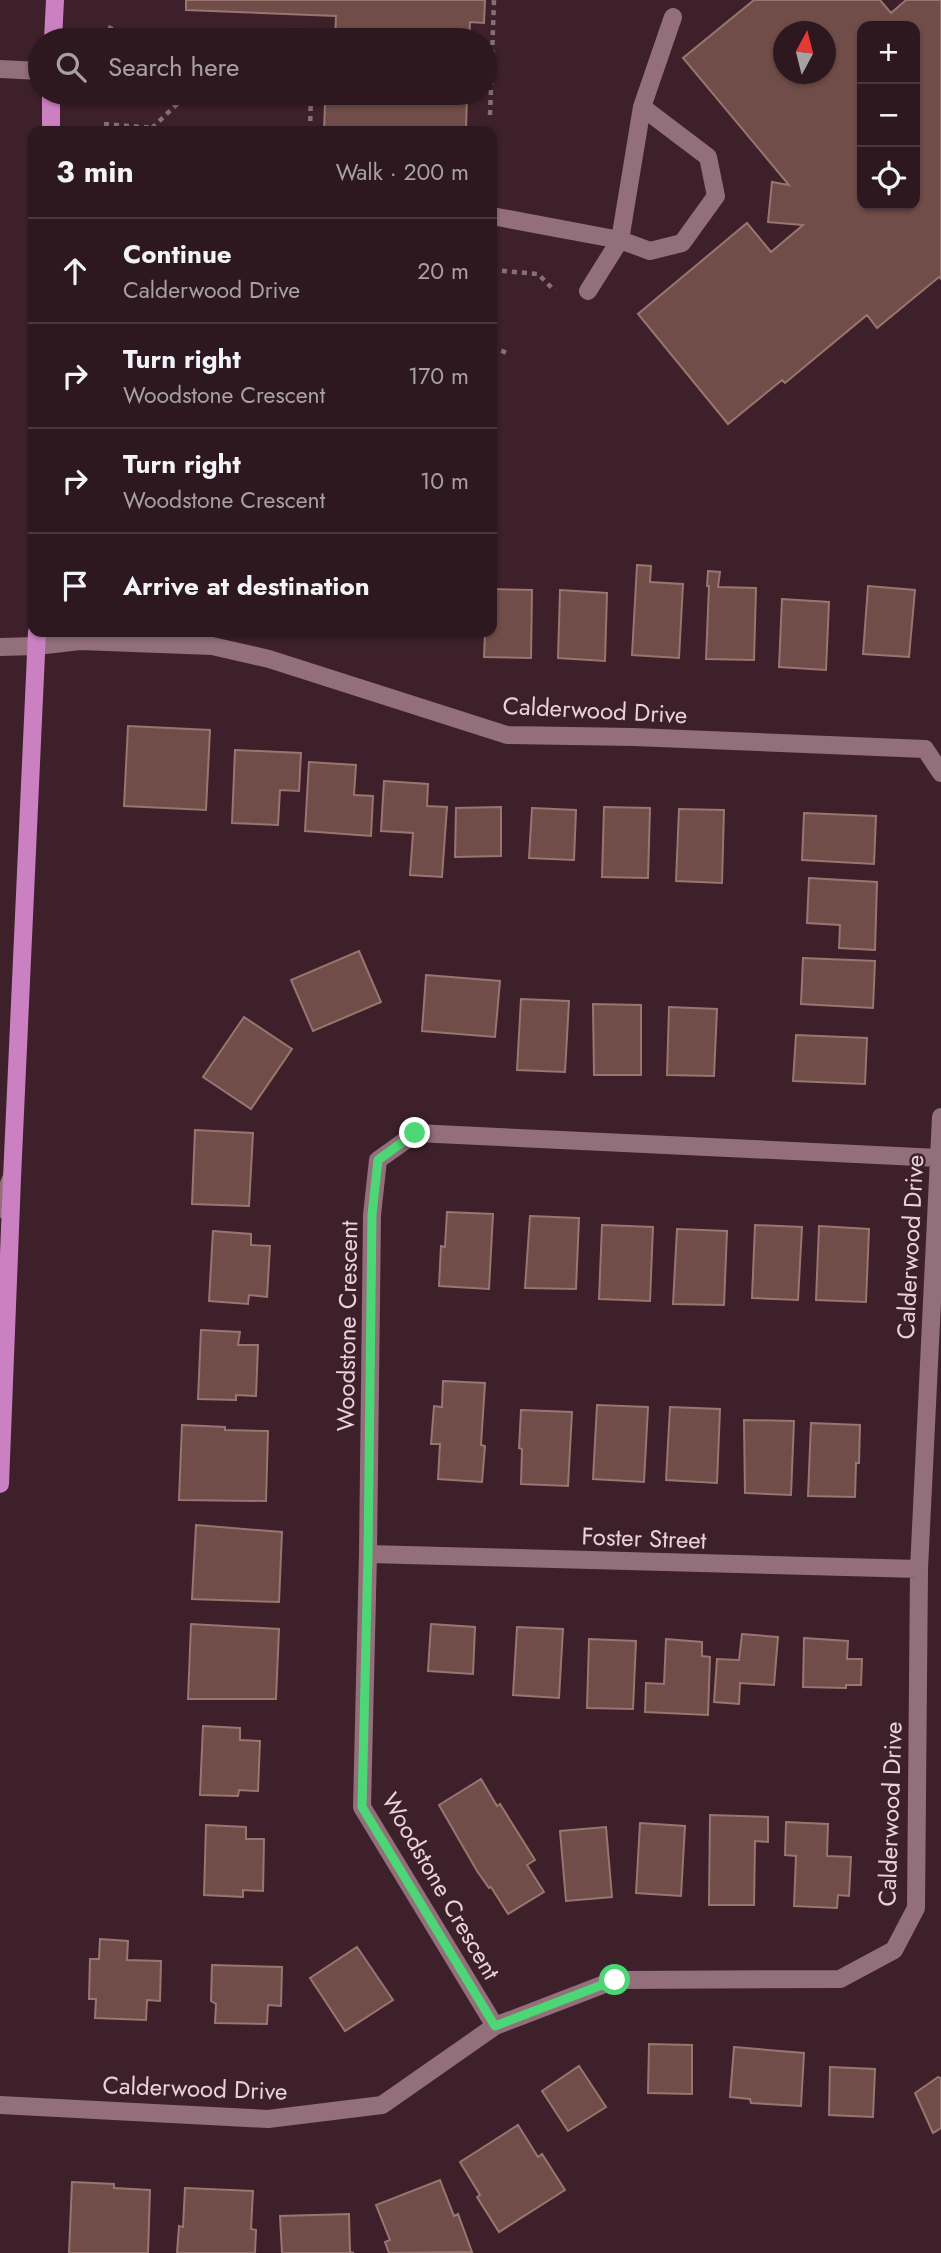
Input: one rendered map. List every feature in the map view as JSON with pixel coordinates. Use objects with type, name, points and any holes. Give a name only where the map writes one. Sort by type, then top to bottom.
[{"type":"main road","points":[[54,28],[55,0]]},
{"type":"main road","points":[[51,105],[51,126]]},
{"type":"main road","points":[[0,1484],[1,1386],[37,639]]},
{"type":"street","points":[[588,291],[620,240],[642,107],[673,17]]},
{"type":"street","points":[[0,69],[28,70]]},
{"type":"street","points":[[497,217],[620,240],[650,251],[682,243],[716,197],[708,157],[642,107]]},
{"type":"street","points":[[0,646],[37,639]]},
{"type":"street","name":"Calderwood Drive","points":[[37,639],[212,646],[269,659],[507,735],[634,737],[925,749],[941,773]]},
{"type":"street","name":"Calderwood Drive","points":[[0,2105],[268,2119],[382,2105],[495,2026],[615,1980],[840,1979],[894,1950],[916,1908],[919,1569],[941,1117]]},
{"type":"street","name":"Woodstone Crescent","points":[[495,2026],[362,1807],[372,1215],[378,1160],[415,1133],[939,1158]]},
{"type":"street","points":[[0,1209],[12,1178]]},
{"type":"street","name":"Foster Street","points":[[368,1555],[919,1569]]},
{"type":"path","points":[[493,28],[494,0]]},
{"type":"path","points":[[154,126],[176,105]]},
{"type":"path","points":[[310,126],[311,105]]},
{"type":"path","points":[[490,105],[490,115]]},
{"type":"path","points":[[104,124],[123,126]]},
{"type":"path","points":[[497,270],[538,274],[555,290]]},
{"type":"path","points":[[497,349],[508,352]]},
{"type":"building","points":[[186,0],[485,0],[484,23],[470,22],[470,28],[336,28],[336,16],[186,10]]},
{"type":"building","points":[[754,0],[880,0],[891,13],[906,0],[941,0],[941,279],[939,277],[877,328],[867,315],[785,383],[782,380],[728,424],[638,314],[747,223],[771,252],[803,225],[768,222],[772,182],[789,185],[683,58]]},
{"type":"building","points":[[325,105],[467,105],[466,126],[324,126]]},
{"type":"building","points":[[637,565],[651,566],[650,582],[683,584],[679,658],[632,655]]},
{"type":"building","points":[[708,571],[720,572],[718,587],[756,588],[754,660],[706,659]]},
{"type":"building","points":[[868,586],[915,590],[909,657],[863,654]]},
{"type":"building","points":[[497,589],[532,590],[531,658],[484,657],[485,637],[497,637]]},
{"type":"building","points":[[560,590],[607,593],[605,661],[558,658]]},
{"type":"building","points":[[782,599],[829,602],[826,670],[779,667]]},
{"type":"building","points":[[128,726],[210,730],[206,810],[124,806]]},
{"type":"building","points":[[235,750],[301,753],[299,791],[280,790],[278,825],[232,823]]},
{"type":"building","points":[[309,762],[356,765],[354,795],[373,796],[371,836],[305,831]]},
{"type":"building","points":[[384,781],[428,784],[427,806],[447,807],[442,877],[410,875],[413,833],[381,831]]},
{"type":"building","points":[[501,807],[501,856],[455,857],[456,808]]},
{"type":"building","points":[[604,807],[650,808],[648,878],[602,877]]},
{"type":"building","points":[[532,808],[576,810],[574,860],[529,858]]},
{"type":"building","points":[[679,809],[724,810],[722,883],[676,881]]},
{"type":"building","points":[[804,813],[876,816],[874,864],[802,860]]},
{"type":"building","points":[[809,878],[877,882],[875,950],[839,948],[840,925],[807,923]]},
{"type":"building","points":[[359,951],[381,1002],[313,1031],[291,980]]},
{"type":"building","points":[[803,958],[875,961],[873,1008],[801,1004]]},
{"type":"building","points":[[426,975],[500,981],[495,1037],[422,1031]]},
{"type":"building","points":[[521,999],[569,1001],[565,1072],[517,1070]]},
{"type":"building","points":[[593,1004],[641,1005],[641,1075],[594,1075]]},
{"type":"building","points":[[669,1007],[717,1009],[714,1076],[667,1075]]},
{"type":"building","points":[[244,1017],[292,1049],[251,1109],[203,1077]]},
{"type":"building","points":[[796,1035],[867,1038],[865,1084],[793,1081]]},
{"type":"building","points":[[195,1130],[253,1133],[249,1206],[192,1204]]},
{"type":"building","points":[[447,1212],[493,1214],[489,1289],[439,1286],[441,1246],[445,1247]]},
{"type":"building","points":[[530,1216],[579,1218],[576,1289],[525,1288]]},
{"type":"building","points":[[602,1225],[653,1227],[650,1301],[599,1299]]},
{"type":"building","points":[[755,1225],[802,1227],[798,1300],[752,1298]]},
{"type":"building","points":[[819,1226],[869,1229],[866,1302],[816,1300]]},
{"type":"building","points":[[677,1229],[727,1231],[724,1305],[673,1304]]},
{"type":"building","points":[[213,1231],[251,1234],[251,1245],[270,1246],[267,1297],[249,1295],[248,1304],[209,1301]]},
{"type":"building","points":[[201,1330],[240,1332],[238,1345],[258,1345],[256,1396],[236,1395],[236,1400],[198,1399]]},
{"type":"building","points":[[443,1381],[485,1383],[481,1445],[485,1446],[482,1482],[438,1479],[440,1444],[431,1444],[434,1406],[442,1407]]},
{"type":"building","points":[[597,1405],[648,1407],[644,1482],[593,1479]]},
{"type":"building","points":[[670,1407],[720,1409],[717,1483],[666,1480]]},
{"type":"building","points":[[521,1410],[572,1412],[568,1486],[521,1484]]},
{"type":"building","points":[[744,1420],[794,1421],[791,1495],[745,1493]]},
{"type":"building","points":[[811,1423],[860,1425],[855,1497],[808,1496]]},
{"type":"building","points":[[182,1425],[268,1431],[266,1501],[179,1500]]},
{"type":"building","points":[[196,1525],[282,1532],[279,1602],[192,1599]]},
{"type":"building","points":[[191,1624],[279,1629],[276,1699],[188,1699]]},
{"type":"building","points":[[431,1624],[475,1627],[473,1674],[428,1671]]},
{"type":"building","points":[[517,1627],[563,1629],[559,1698],[513,1695]]},
{"type":"building","points":[[742,1634],[778,1637],[774,1685],[740,1683],[739,1704],[714,1702],[717,1659],[739,1660]]},
{"type":"building","points":[[804,1638],[848,1641],[847,1659],[862,1659],[861,1685],[846,1685],[846,1688],[803,1687]]},
{"type":"building","points":[[589,1639],[636,1641],[633,1709],[587,1708]]},
{"type":"building","points":[[666,1639],[702,1642],[702,1656],[710,1657],[708,1715],[645,1712],[646,1683],[664,1684]]},
{"type":"building","points":[[203,1726],[240,1728],[240,1740],[260,1741],[258,1791],[239,1790],[238,1796],[200,1795]]},
{"type":"building","points":[[481,1779],[535,1860],[527,1865],[544,1892],[508,1914],[477,1871],[439,1805]]},
{"type":"building","points":[[710,1815],[768,1817],[768,1842],[755,1841],[754,1905],[709,1905]]},
{"type":"building","points":[[786,1822],[828,1824],[827,1856],[851,1857],[849,1896],[838,1895],[837,1908],[794,1906],[796,1856],[785,1855]]},
{"type":"building","points":[[640,1823],[685,1826],[681,1896],[636,1893]]},
{"type":"building","points":[[206,1825],[246,1827],[246,1839],[264,1839],[263,1891],[243,1890],[243,1897],[204,1895]]},
{"type":"building","points":[[606,1827],[612,1897],[566,1901],[560,1831]]},
{"type":"building","points":[[100,1939],[128,1941],[127,1960],[161,1961],[160,2001],[147,2000],[146,2020],[95,2018],[96,1999],[89,1999],[90,1959],[99,1959]]},
{"type":"building","points":[[357,1947],[393,2000],[345,2031],[310,1978]]},
{"type":"building","points":[[212,1965],[282,1967],[281,2006],[268,2005],[267,2024],[215,2023],[216,2004],[211,2001]]},
{"type":"building","points":[[649,2044],[692,2045],[692,2094],[648,2093]]},
{"type":"building","points":[[734,2047],[804,2053],[801,2106],[751,2103],[750,2099],[730,2097]]},
{"type":"building","points":[[579,2066],[606,2107],[568,2131],[542,2091]]},
{"type":"building","points":[[830,2067],[875,2069],[873,2117],[829,2115]]},
{"type":"building","points":[[938,2077],[941,2078],[941,2128],[933,2133],[915,2093]]},
{"type":"building","points":[[518,2125],[538,2157],[542,2154],[565,2190],[499,2232],[477,2197],[480,2195],[460,2162]]},
{"type":"building","points":[[440,2180],[454,2216],[458,2214],[472,2252],[389,2253],[385,2242],[390,2240],[376,2205]]},
{"type":"building","points":[[72,2182],[114,2184],[114,2188],[150,2190],[148,2253],[69,2253]]},
{"type":"building","points":[[185,2188],[253,2191],[251,2229],[256,2230],[255,2253],[177,2253],[179,2226],[183,2227]]},
{"type":"building","points":[[349,2214],[350,2252],[354,2253],[282,2253],[280,2216]]},
{"type":"route","points":[[415,1133],[378,1160],[372,1215],[362,1807],[495,2026],[615,1980]]}]
